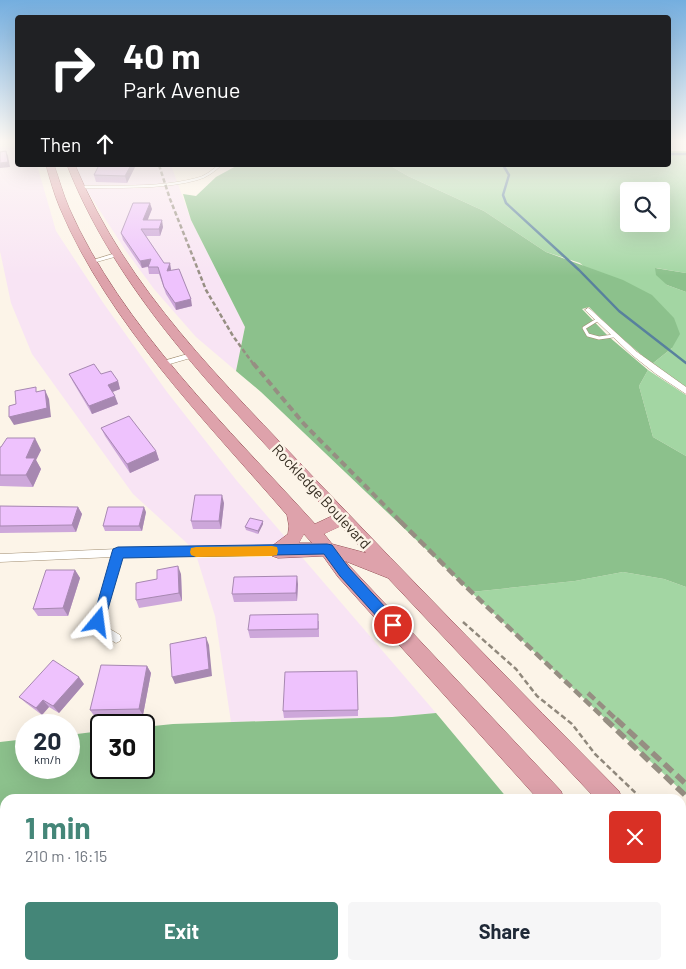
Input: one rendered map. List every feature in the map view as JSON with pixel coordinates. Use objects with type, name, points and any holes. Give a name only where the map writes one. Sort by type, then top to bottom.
[{"type":"main road","name":"Rockledge Boulevard","points":[[58,186],[72,224],[92,261],[118,302],[163,364],[296,513],[344,572],[548,794]]},
{"type":"main road","name":"Rockledge Boulevard","points":[[80,187],[116,255],[191,355],[396,575],[606,794]]},
{"type":"main road","points":[[278,551],[295,537],[298,526],[296,513]]},
{"type":"main road","points":[[312,533],[343,518]]},
{"type":"main road","points":[[278,551],[327,549],[357,557],[396,575]]},
{"type":"street","points":[[92,261],[116,255]]},
{"type":"street","points":[[588,310],[613,336],[651,368],[686,391]]},
{"type":"street","points":[[163,364],[191,355]]},
{"type":"street","points":[[0,558],[118,552],[278,551]]},
{"type":"street","points":[[116,638],[106,632],[98,622],[118,552]]},
{"type":"lane","points":[[80,187],[102,186]]},
{"type":"lane","points":[[597,320],[584,328],[588,335],[599,338],[613,336]]},
{"type":"path","points":[[462,621],[516,669],[537,696],[572,724],[595,754],[637,794]]},
{"type":"shaded area","points":[[0,186],[43,186],[56,231],[104,304],[167,392],[237,481],[286,538],[276,545],[190,546],[133,494],[32,354],[11,303],[0,251]]},
{"type":"shaded area","points":[[84,186],[179,186],[191,220],[245,327],[236,371],[196,337],[154,289],[126,251]]},
{"type":"shaded area","points":[[301,556],[436,713],[392,717],[231,722],[215,616],[197,558],[271,557],[276,559],[280,557]]},
{"type":"green space","points":[[206,186],[430,186],[484,211],[546,252],[623,280],[652,295],[674,318],[680,334],[672,348],[652,364],[589,307],[582,309],[608,336],[648,370],[639,386],[653,437],[686,456],[686,587],[664,579],[623,572],[575,581],[471,592],[261,392],[236,371],[245,327],[191,220],[183,194],[196,196]]},
{"type":"green space","points":[[430,186],[620,186],[620,232],[670,232],[670,186],[686,186],[686,273],[656,268],[667,285],[686,292],[686,387],[652,364],[672,348],[580,263],[546,252],[484,211]]},
{"type":"green space","points":[[655,268],[686,273],[686,292],[667,285],[656,275]]},
{"type":"green space","points":[[648,370],[686,395],[686,456],[653,437],[639,386]]},
{"type":"green space","points":[[623,572],[664,579],[686,587],[686,794],[471,592],[575,581]]},
{"type":"green space","points":[[436,713],[504,794],[0,794],[0,742],[15,740],[15,779],[80,779],[80,734],[90,732],[90,779],[155,779],[155,726],[392,717]]},
{"type":"building","points":[[133,203],[150,203],[143,220],[162,220],[159,229],[141,229],[164,263],[170,263],[167,271],[179,269],[191,299],[175,303],[164,287],[158,267],[148,267],[151,259],[140,261],[121,233]]},
{"type":"building","points":[[94,364],[101,374],[111,371],[118,381],[108,385],[115,396],[89,406],[69,374]]},
{"type":"building","points":[[36,387],[36,392],[45,390],[47,408],[9,417],[9,406],[16,404],[15,391]]},
{"type":"building","points":[[129,416],[156,451],[127,464],[101,428]]},
{"type":"building","points":[[7,438],[35,438],[26,458],[35,458],[26,475],[0,475],[0,447]]},
{"type":"building","points":[[195,495],[222,495],[219,521],[191,521]]},
{"type":"building","points":[[0,506],[78,507],[72,525],[0,526]]},
{"type":"building","points":[[108,507],[144,507],[139,526],[103,526]]},
{"type":"building","points":[[250,518],[263,521],[258,531],[245,527]]},
{"type":"building","points":[[178,566],[179,593],[136,600],[136,583],[157,579],[157,570]]},
{"type":"building","points":[[46,570],[75,570],[63,608],[33,609]]},
{"type":"building","points":[[297,576],[296,593],[232,594],[234,577]]},
{"type":"building","points":[[318,614],[318,629],[248,630],[250,615]]},
{"type":"building","points":[[206,637],[209,669],[172,677],[170,644]]},
{"type":"building","points":[[53,660],[79,677],[53,706],[43,700],[36,708],[19,697]]},
{"type":"building","points":[[101,665],[147,666],[139,709],[90,710]]},
{"type":"building","points":[[357,671],[358,710],[283,711],[285,672]]},
{"type":"waterway","points":[[506,186],[503,195],[506,203],[579,270],[619,311],[686,363]]},
{"type":"railway","points":[[166,186],[206,290],[233,336],[254,365]]},
{"type":"railway","points":[[253,363],[304,424],[401,522]]},
{"type":"railway","points":[[401,522],[606,720]]},
{"type":"railway","points":[[588,693],[617,720]]},
{"type":"railway","points":[[605,719],[684,794]]},
{"type":"railway","points":[[616,719],[686,784]]},
{"type":"slow traffic","points":[[196,552],[272,551]]},
{"type":"route","points":[[98,622],[118,552],[327,549],[344,572],[393,625]]}]
